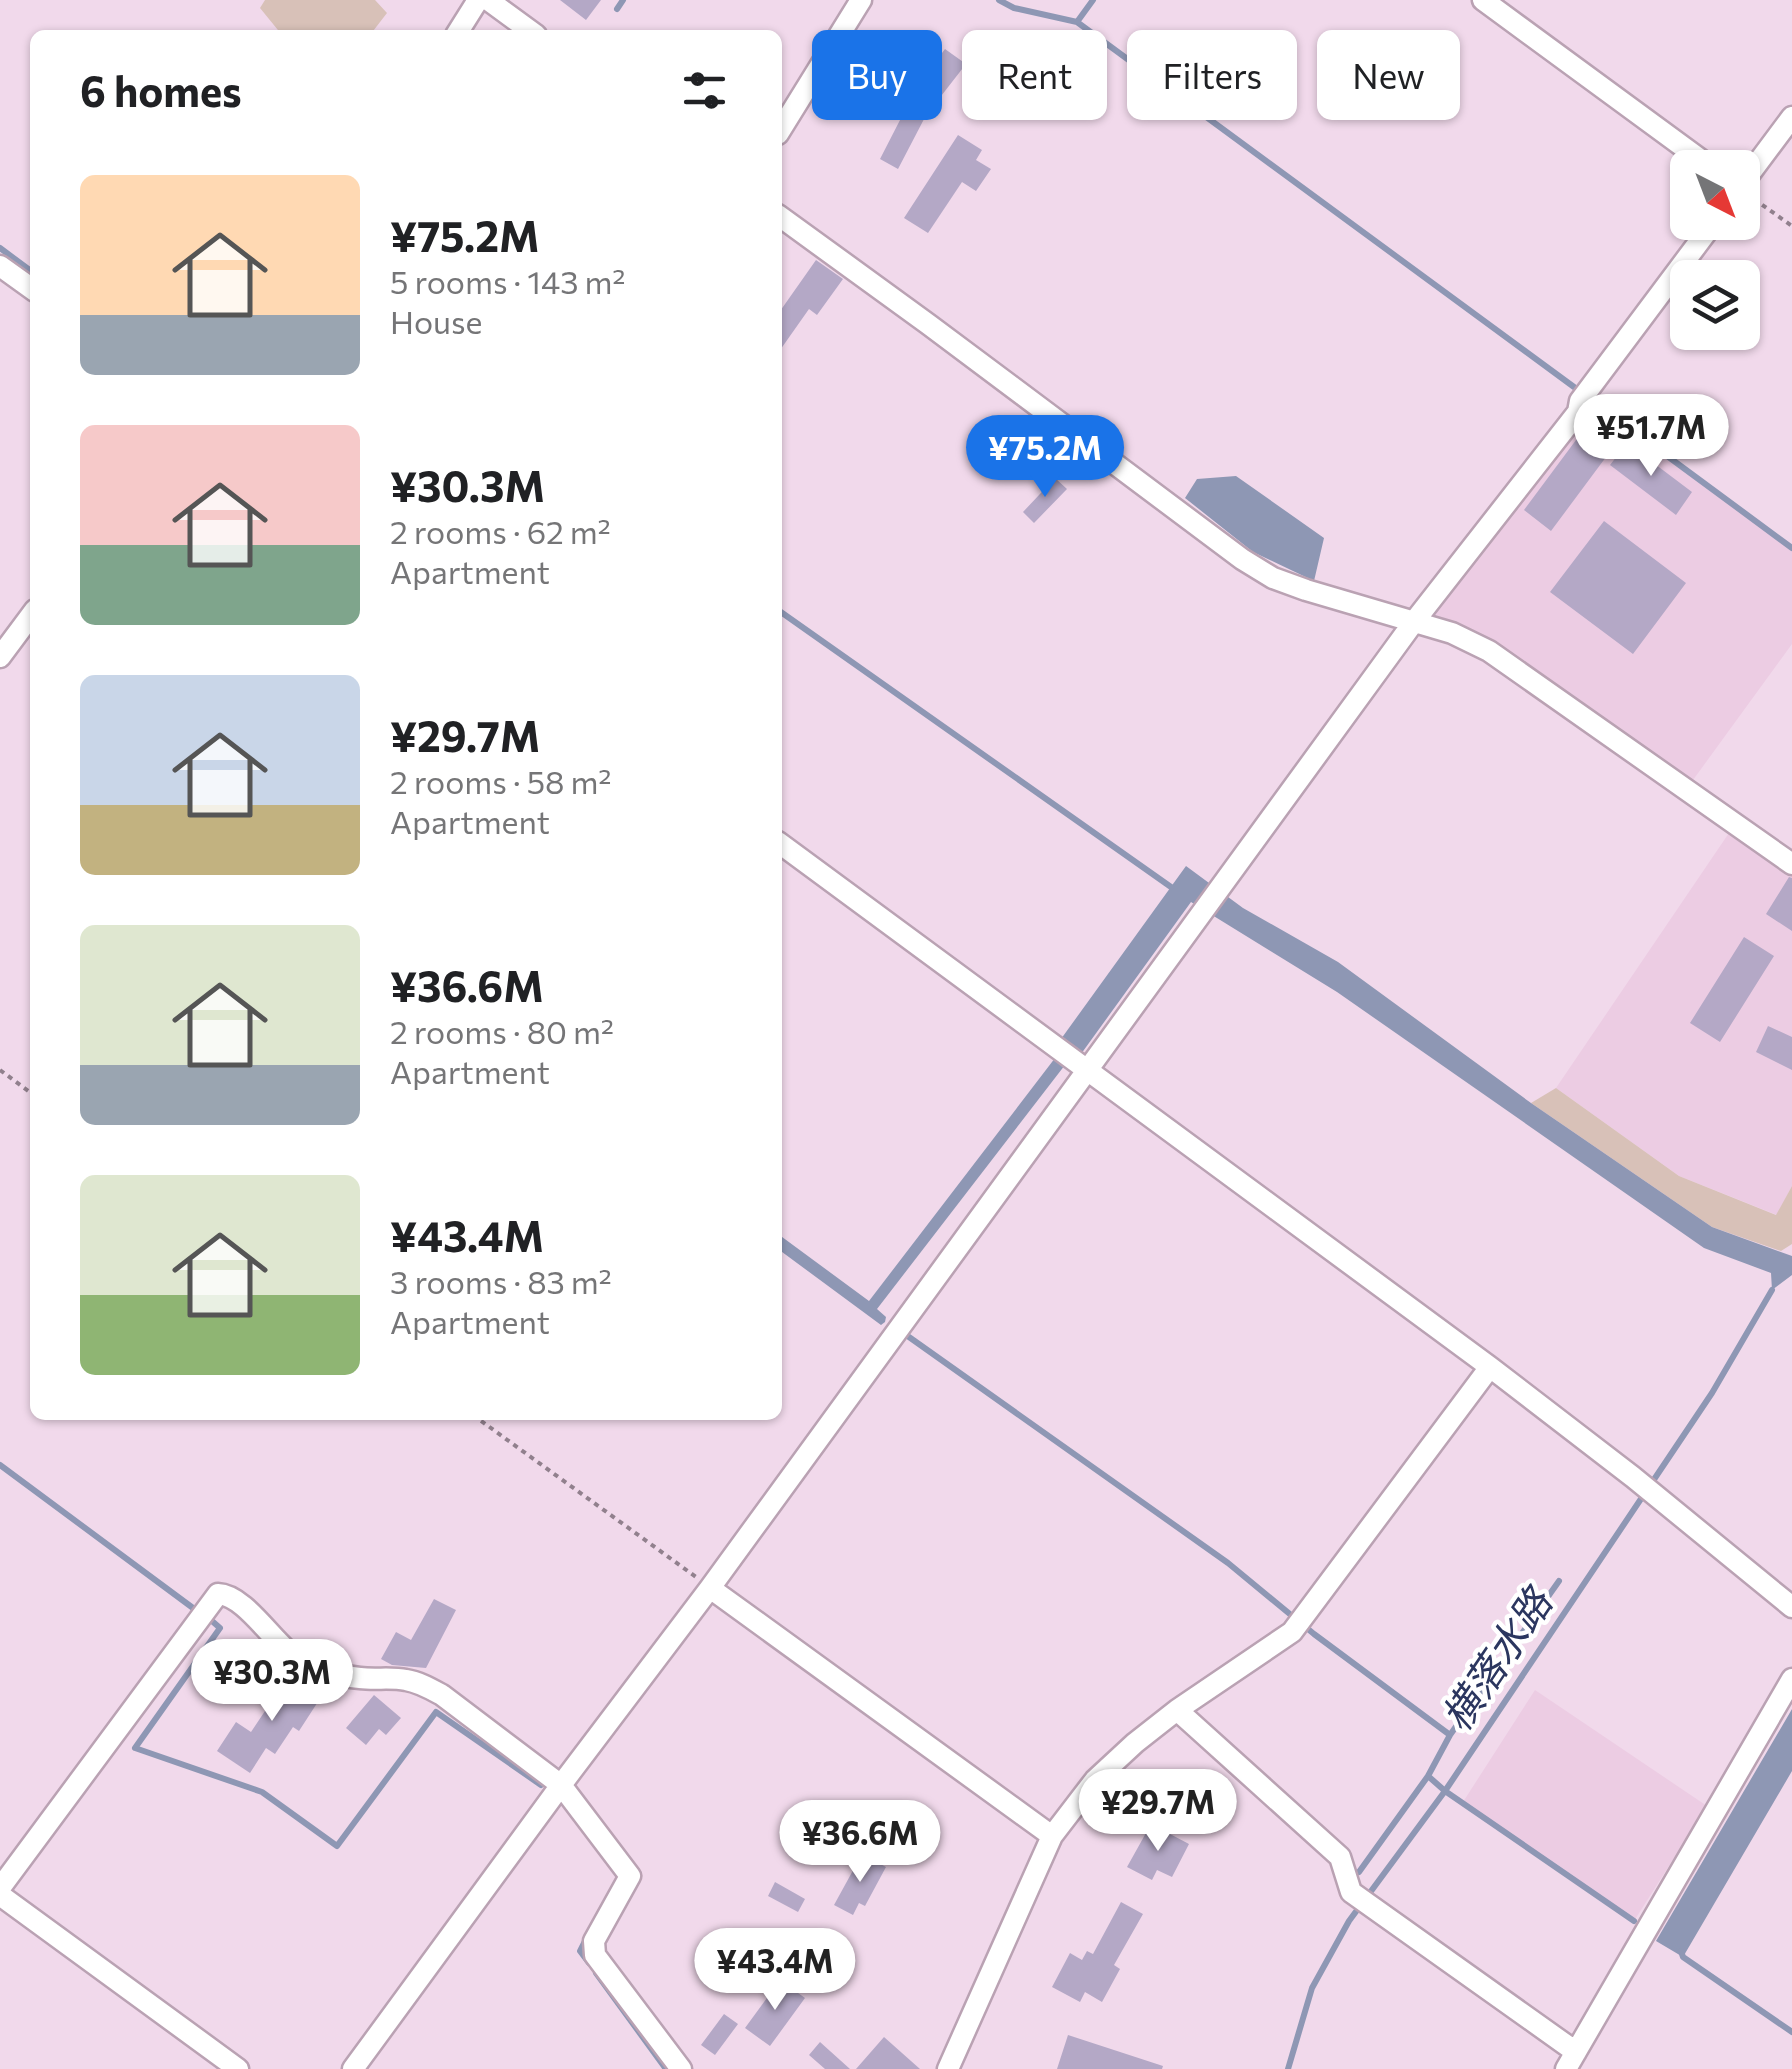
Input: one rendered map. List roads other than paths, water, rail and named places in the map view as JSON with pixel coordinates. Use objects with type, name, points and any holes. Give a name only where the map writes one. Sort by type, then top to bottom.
[{"type":"street","points":[[459,30],[478,0]]},
{"type":"street","points":[[488,0],[529,30]]},
{"type":"street","points":[[782,128],[861,0]]},
{"type":"street","points":[[1483,0],[1687,150]]},
{"type":"street","points":[[1760,162],[1792,118]]},
{"type":"street","points":[[782,217],[1242,559],[1273,578],[1452,633],[1488,651],[1792,864]]},
{"type":"street","points":[[354,2069],[710,1588],[1413,623],[1578,412],[1580,401],[1701,240]]},
{"type":"street","points":[[0,266],[30,288]]},
{"type":"street","points":[[1,656],[30,617]]},
{"type":"street","points":[[782,845],[1490,1367],[1634,1477],[1792,1606]]},
{"type":"street","points":[[948,2069],[1052,1836],[1096,1780],[1135,1743],[1300,1624],[1490,1367]]},
{"type":"street","points":[[710,1588],[1052,1836]]},
{"type":"street","points":[[238,2069],[0,1892],[218,1594],[225,1594],[255,1616],[296,1659],[320,1670],[359,1678],[406,1680],[442,1695],[561,1785],[630,1876],[594,1941],[595,1956],[681,2069]]},
{"type":"street","points":[[1176,1710],[1340,1857],[1351,1892],[1571,2061],[1792,1679]]},
{"type":"water","points":[[1236,476],[1324,538],[1314,581],[1253,552],[1185,498],[1197,479]]},
{"type":"water","points":[[1186,866],[1243,908],[1338,962],[1531,1103],[1712,1227],[1792,1256],[1792,1275],[1772,1290],[1771,1273],[1704,1248],[1337,992],[1191,902],[1081,1054],[1075,1052],[877,1309],[886,1317],[885,1322],[881,1325],[782,1252],[782,1237],[869,1301],[1065,1045],[1061,1039]]},
{"type":"water","points":[[1792,1709],[1792,1771],[1683,1957],[1656,1941]]},
{"type":"waterway","points":[[617,9],[623,0]]},
{"type":"waterway","points":[[999,0],[1014,8],[1077,22],[1574,387]]},
{"type":"waterway","points":[[1077,22],[1093,0]]},
{"type":"waterway","points":[[0,248],[30,270]]},
{"type":"waterway","points":[[1594,402],[1792,548]]},
{"type":"waterway","points":[[782,613],[1171,887]]},
{"type":"waterway","name":"横落水路","points":[[1288,2069],[1312,1988],[1349,1921],[1445,1791],[1712,1393],[1772,1290]]},
{"type":"waterway","points":[[909,1337],[1228,1563],[1314,1634],[1450,1735],[1428,1776],[1634,1921]]},
{"type":"waterway","points":[[0,1465],[193,1608]]},
{"type":"waterway","points":[[1450,1735],[1559,1581]]},
{"type":"waterway","points":[[212,1621],[220,1628],[135,1748],[262,1792],[337,1846],[436,1712],[541,1785]]},
{"type":"waterway","points":[[1359,1872],[1428,1776]]},
{"type":"waterway","points":[[586,1939],[580,1951],[589,1963]]},
{"type":"waterway","points":[[1681,1951],[1683,1957],[1792,2032]]},
{"type":"waterway","points":[[596,1973],[666,2069]]}]
